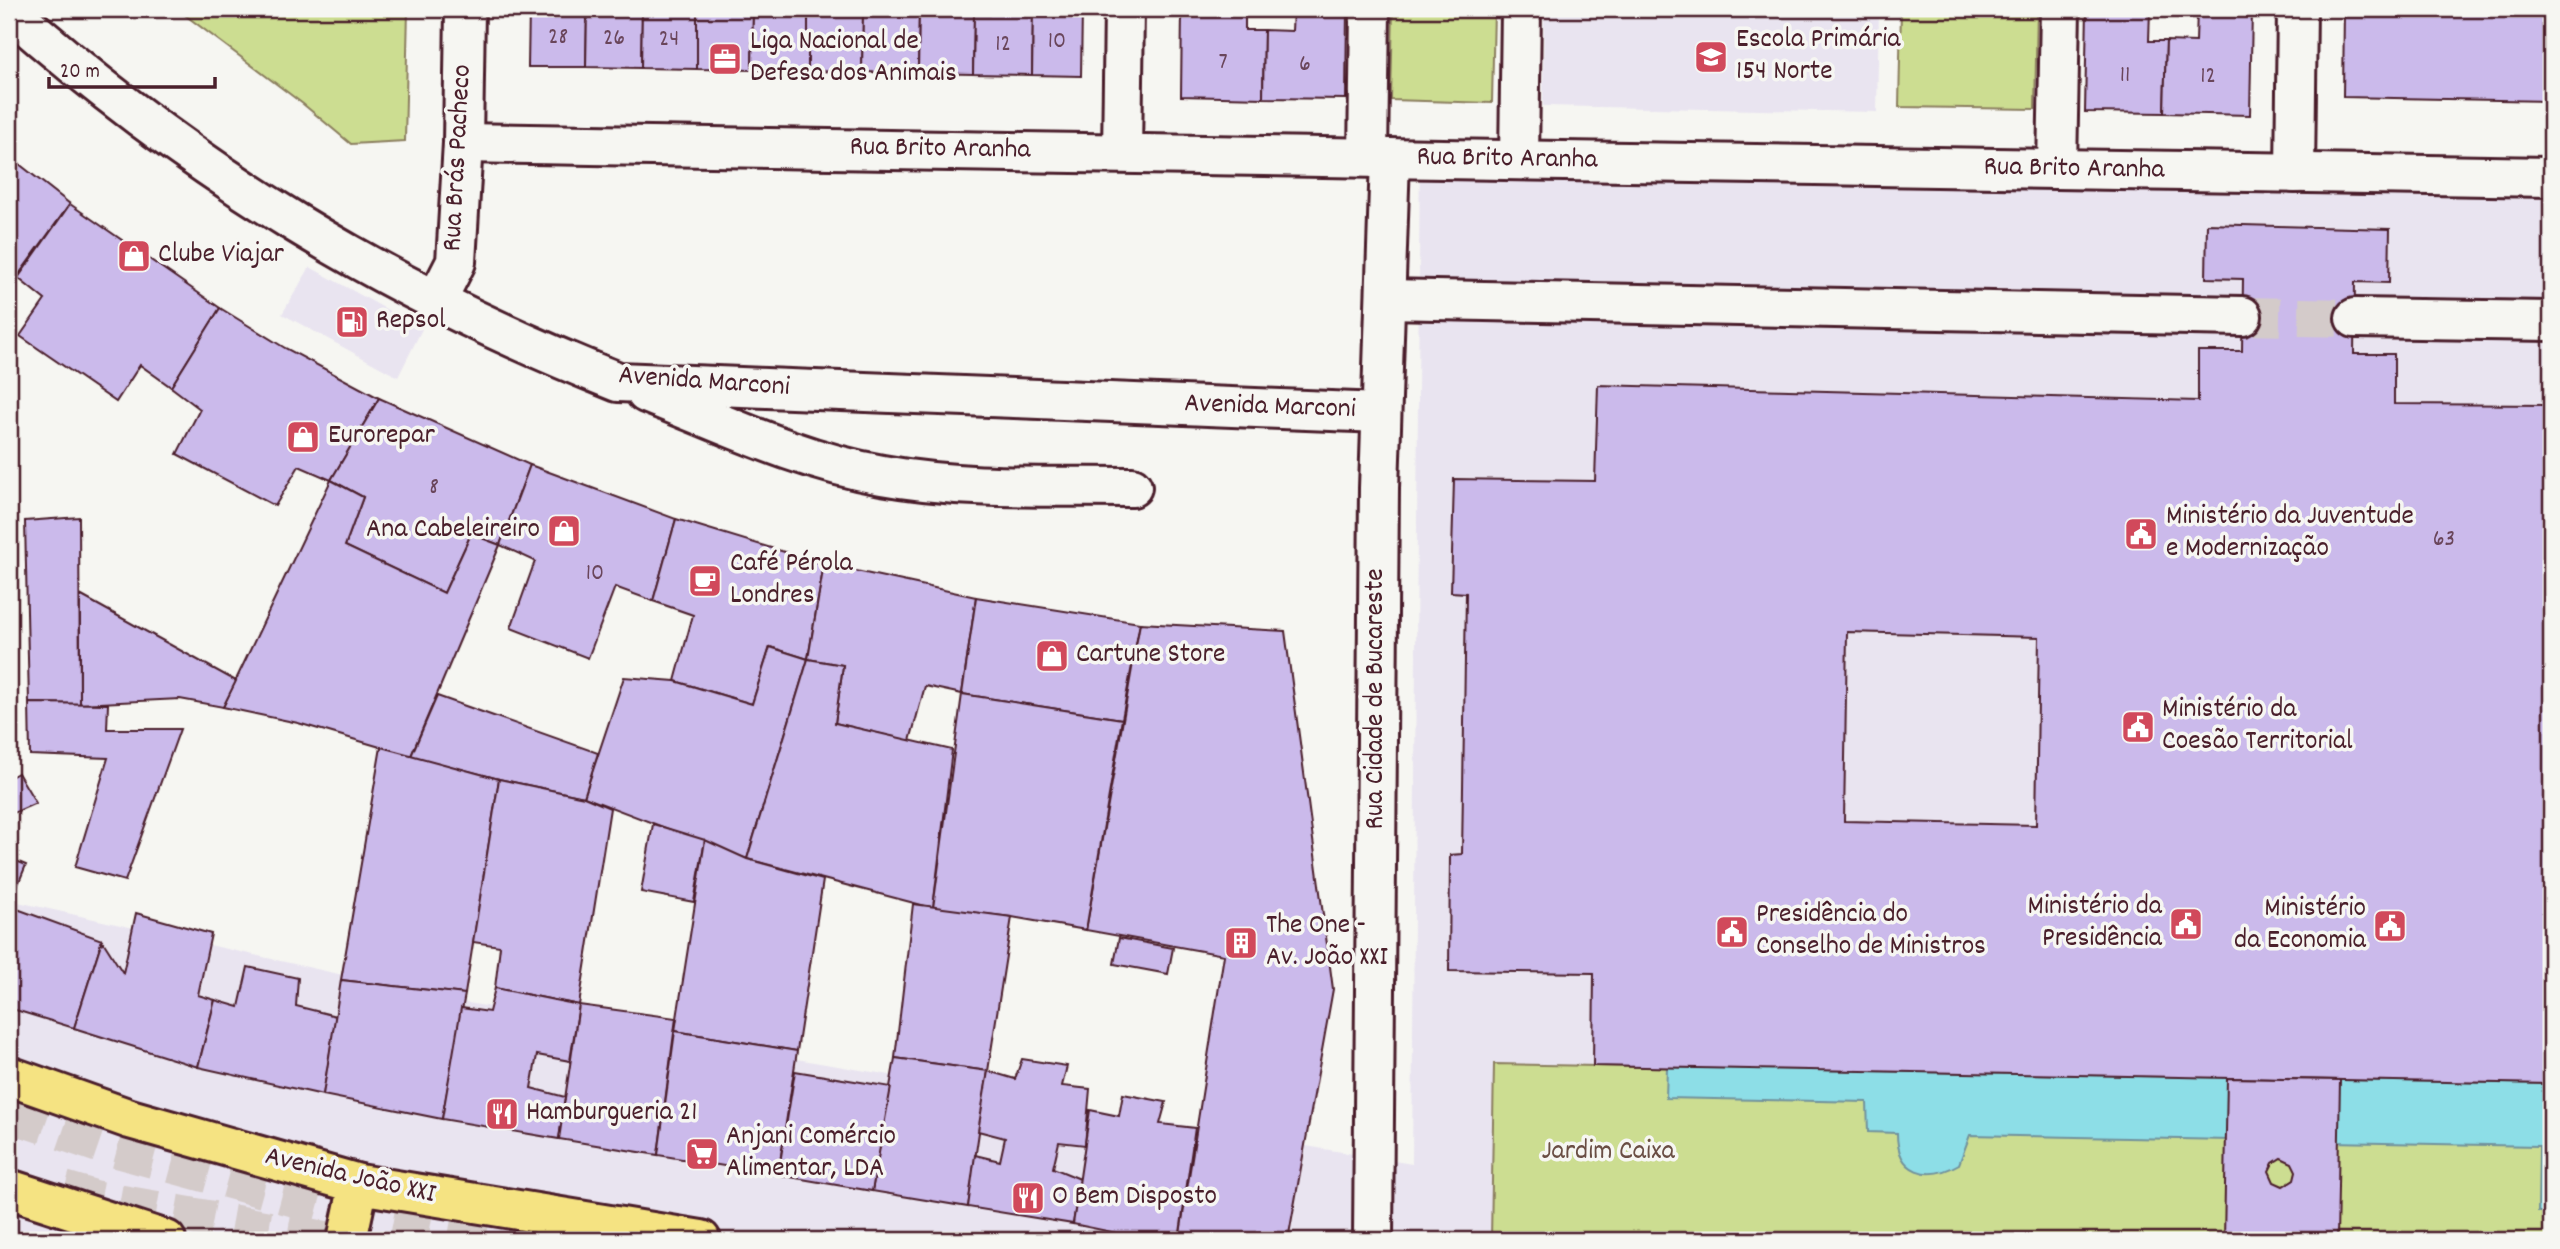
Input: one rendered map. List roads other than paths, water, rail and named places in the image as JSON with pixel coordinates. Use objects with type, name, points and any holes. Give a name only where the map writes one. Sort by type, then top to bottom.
[{"type":"main road","name":"Avenida João XXI","points":[[9,1076],[130,1119],[359,1184],[701,1240]]},
{"type":"main road","points":[[347,1240],[359,1184]]},
{"type":"main road","points":[[9,1189],[166,1240]]},
{"type":"street","name":"Rua Brás Pacheco","points":[[435,303],[456,262],[463,143],[465,9]]},
{"type":"street","points":[[1122,153],[1124,9]]},
{"type":"street","name":"Rua Cidade de Bucareste","points":[[1370,9],[1386,299],[1381,413],[1373,1240]]},
{"type":"street","points":[[1519,160],[1521,9]]},
{"type":"street","points":[[2057,169],[2060,9]]},
{"type":"street","points":[[2295,173],[2297,9]]},
{"type":"street","name":"Avenida Marconi","points":[[9,10],[74,68],[248,196],[340,252],[435,303],[533,349],[618,382],[1381,413]]},
{"type":"street","name":"Rua Brito Aranha","points":[[463,143],[2551,177]]},
{"type":"street","points":[[1386,299],[2242,316]]},
{"type":"street","points":[[2355,318],[2551,321]]},
{"type":"street","points":[[618,382],[775,444],[880,475],[970,485],[1132,488]]},
{"type":"water","points":[[1667,1067],[2551,1084],[2551,1212],[2538,1212],[2539,1146],[1970,1135],[1959,1164],[1936,1173],[1926,1173],[1908,1166],[1902,1158],[1897,1133],[1868,1132],[1867,1102],[1666,1098]]},
{"type":"tunnel","points":[[2242,316],[2355,318]]},
{"type":"tunnel","points":[[9,1113],[102,1145],[332,1208],[504,1240]]},
{"type":"tunnel","points":[[64,1190],[94,1199],[326,1240]]},
{"type":"place","name":"Escola Primária 154 Norte","points":[[1711,57]]},
{"type":"place","name":"Liga Nacional de Defesa dos Animais","points":[[725,59]]},
{"type":"place","name":"Clube Viajar","points":[[134,256]]},
{"type":"place","name":"Repsol","points":[[352,322]]},
{"type":"place","name":"Eurorepar","points":[[303,437]]},
{"type":"place","name":"Ana Cabeleireiro","points":[[564,531]]},
{"type":"place","name":"Ministério da Juventude e Modernização","points":[[2141,534]]},
{"type":"place","name":"Café Pérola Londres","points":[[705,581]]},
{"type":"place","name":"Cartune Store","points":[[1052,656]]},
{"type":"place","name":"Ministério da Coesão Territorial","points":[[2138,727]]},
{"type":"place","name":"Ministério da Presidência","points":[[2186,924]]},
{"type":"place","name":"Ministério da Economia","points":[[2390,926]]},
{"type":"place","name":"Presidência do Conselho de Ministros","points":[[1732,932]]},
{"type":"place","name":"The One - Av. João XXI","points":[[1241,943]]},
{"type":"place","name":"Hamburgueria 21","points":[[502,1114]]},
{"type":"place","name":"Anjani Comércio Alimentar, LDA","points":[[702,1154]]},
{"type":"place","name":"O Bem Disposto","points":[[1028,1198]]},
{"type":"park label","name":"Jardim Caixa","points":[[1608,1153]]}]
